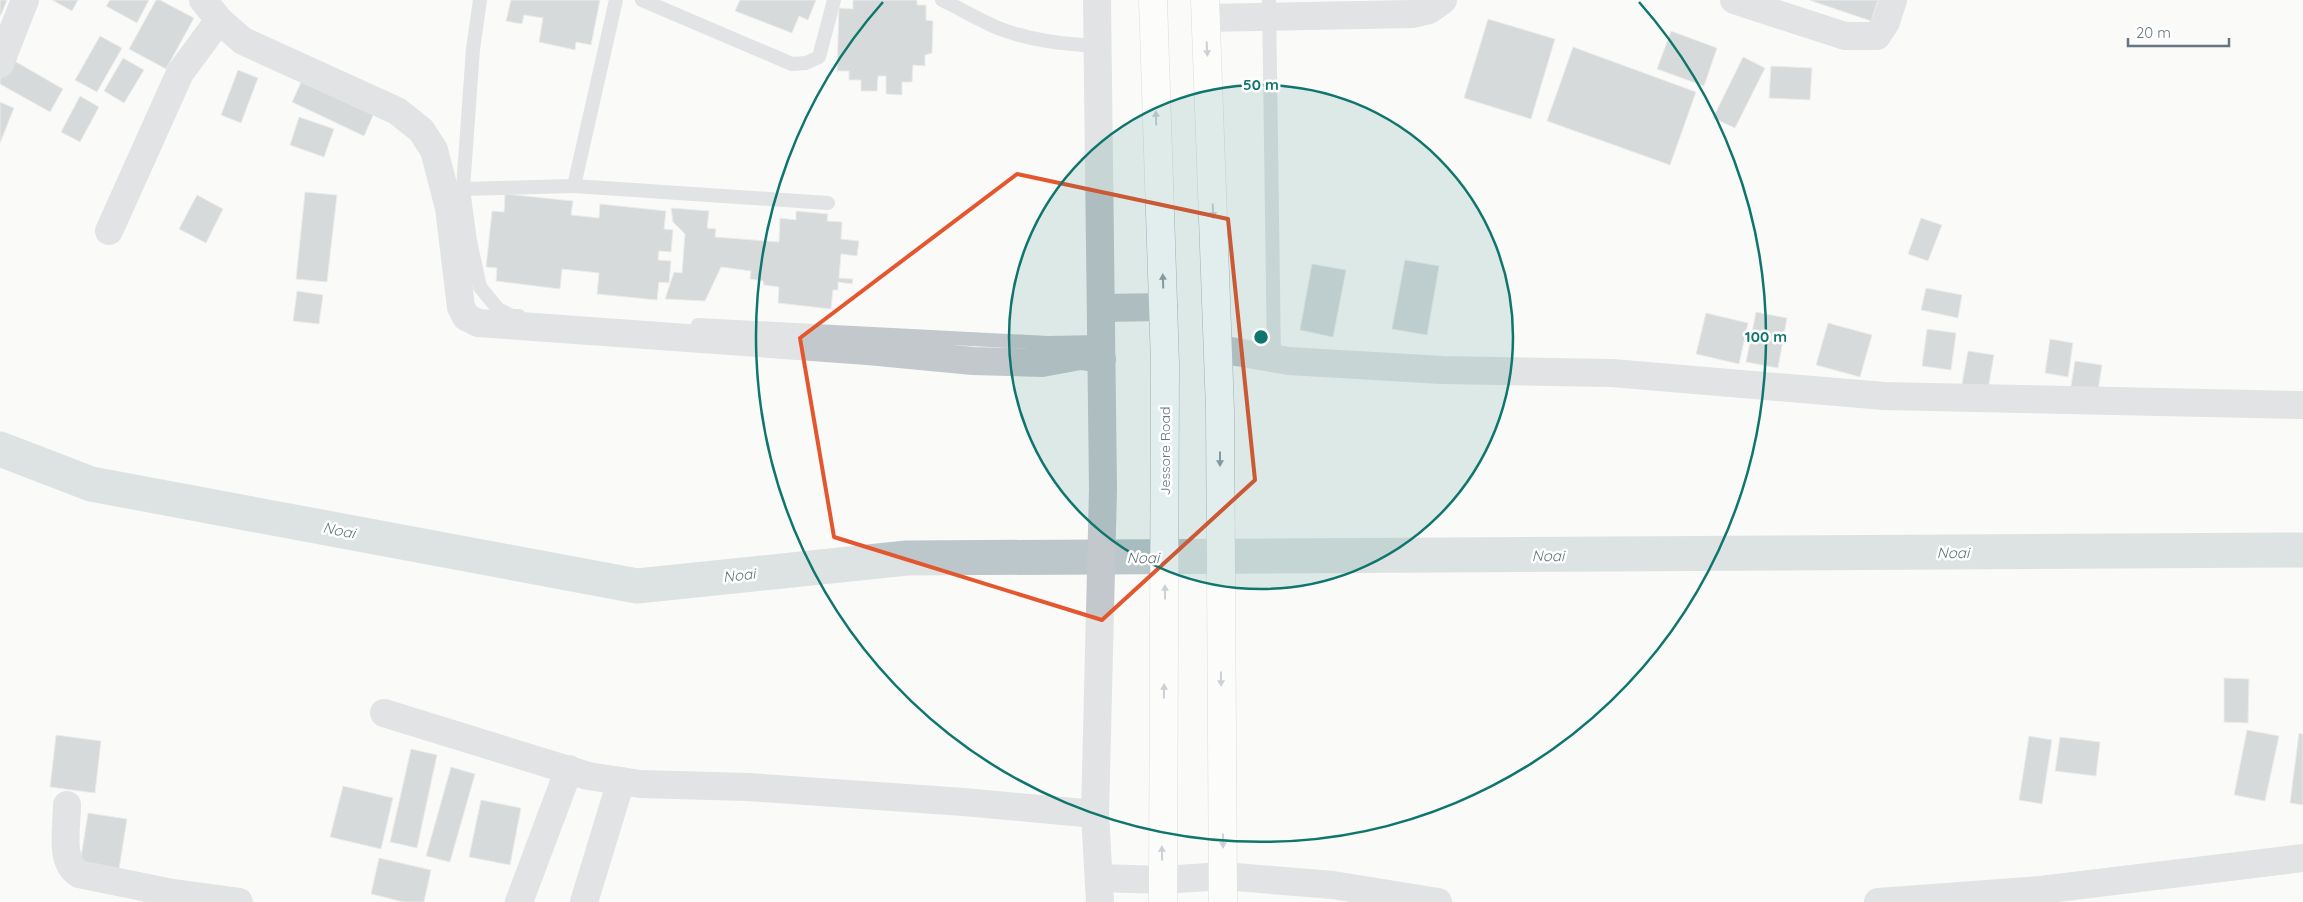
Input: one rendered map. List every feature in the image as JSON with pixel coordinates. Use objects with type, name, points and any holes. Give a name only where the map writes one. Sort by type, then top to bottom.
[{"type":"highway","name":"Jessore Road","points":[[1153,0],[1165,364],[1163,891]]},
{"type":"highway","points":[[1205,9],[1219,349],[1223,889]]},
{"type":"street","points":[[0,64],[25,0]]},
{"type":"street","points":[[1097,0],[1102,424],[1099,686],[1095,814],[1100,890],[1163,891],[1333,885],[1438,902]]},
{"type":"street","points":[[1205,9],[1269,8],[1287,18],[1412,14],[1429,10],[1443,0]]},
{"type":"street","points":[[1734,0],[1844,36],[1861,37],[1876,36],[1886,22],[1893,0]]},
{"type":"street","points":[[109,231],[211,10],[243,41],[397,111],[420,130],[434,150],[450,208],[461,307],[466,317],[478,323],[868,351],[974,361],[1042,363],[1102,351]]},
{"type":"street","points":[[1101,308],[1164,307]]},
{"type":"street","points":[[1219,349],[1274,358],[1442,370],[1612,373],[1884,396],[2303,405]]},
{"type":"street","points":[[384,714],[588,776],[621,781],[680,786],[748,787],[935,800],[1095,814]]},
{"type":"street","points":[[519,902],[569,769]]},
{"type":"street","points":[[584,902],[621,781]]},
{"type":"street","points":[[67,805],[67,859],[71,869],[79,874],[172,892],[240,902]]},
{"type":"street","points":[[1878,902],[2041,890],[2303,858]]},
{"type":"lane","points":[[480,0],[473,49],[463,189],[470,240],[480,287],[498,309],[512,316],[1048,343],[1102,351]]},
{"type":"lane","points":[[574,186],[616,0]]},
{"type":"lane","points":[[642,0],[792,64],[806,63],[819,57],[834,0]]},
{"type":"lane","points":[[942,0],[998,28],[1054,43],[1098,46]]},
{"type":"lane","points":[[1269,8],[1274,358]]},
{"type":"lane","points":[[463,189],[574,186],[828,203]]},
{"type":"highlighted area","points":[[1017,174],[1228,219],[1255,480],[1102,620],[834,537],[800,338]]},
{"type":"building","points":[[0,0],[7,0],[1,15],[0,15]]},
{"type":"building","points":[[52,0],[78,0],[72,11]]},
{"type":"building","points":[[110,0],[149,0],[137,23],[106,6]]},
{"type":"building","points":[[156,0],[160,0],[194,18],[166,69],[129,49]]},
{"type":"building","points":[[511,0],[600,0],[591,45],[576,42],[575,50],[539,42],[543,18],[524,15],[522,24],[506,21]]},
{"type":"building","points":[[740,0],[816,0],[808,20],[799,16],[792,33],[735,11]]},
{"type":"building","points":[[853,0],[917,0],[917,5],[926,5],[926,20],[933,21],[932,53],[925,55],[925,66],[913,65],[912,82],[902,82],[902,95],[886,94],[886,76],[878,76],[877,91],[861,91],[861,80],[849,80],[849,71],[837,71],[839,8],[853,9]]},
{"type":"building","points":[[1809,0],[1878,0],[1871,21]]},
{"type":"building","points":[[1488,19],[1555,39],[1531,119],[1464,98]]},
{"type":"building","points":[[1671,31],[1717,48],[1704,86],[1657,69]]},
{"type":"building","points":[[100,36],[122,48],[97,92],[75,80]]},
{"type":"building","points":[[1573,47],[1696,92],[1670,165],[1547,121]]},
{"type":"building","points":[[1743,57],[1765,68],[1735,128],[1713,118]]},
{"type":"building","points":[[123,58],[144,70],[124,103],[104,91]]},
{"type":"building","points":[[11,59],[63,89],[50,112],[0,84],[0,79]]},
{"type":"building","points":[[1771,66],[1812,68],[1810,100],[1769,98]]},
{"type":"building","points":[[238,70],[258,78],[241,123],[221,115]]},
{"type":"building","points":[[304,76],[376,109],[364,136],[292,102]]},
{"type":"building","points":[[80,96],[99,107],[80,142],[61,132]]},
{"type":"building","points":[[0,102],[14,108],[0,143]]},
{"type":"building","points":[[299,117],[334,129],[324,157],[290,145]]},
{"type":"building","points":[[305,192],[337,195],[327,282],[296,279]]},
{"type":"building","points":[[505,194],[573,201],[571,215],[599,218],[600,204],[666,211],[664,229],[673,230],[671,252],[659,251],[658,260],[671,261],[669,283],[659,282],[657,300],[597,294],[599,273],[562,269],[560,289],[496,281],[497,268],[486,267],[492,211],[504,212]]},
{"type":"building","points":[[197,195],[223,209],[206,243],[179,229]]},
{"type":"building","points":[[671,208],[709,211],[707,228],[716,229],[715,237],[779,242],[780,218],[796,220],[796,211],[828,214],[827,221],[842,222],[841,239],[859,241],[857,256],[841,254],[839,278],[853,279],[852,284],[838,282],[838,290],[833,290],[831,309],[778,303],[779,287],[764,285],[763,281],[750,279],[751,271],[721,267],[705,301],[665,299],[674,272],[682,273],[685,234],[673,222]]},
{"type":"building","points":[[1921,218],[1942,225],[1928,261],[1908,254]]},
{"type":"building","points":[[1405,260],[1439,266],[1427,335],[1392,329]]},
{"type":"building","points":[[1312,264],[1346,270],[1333,337],[1300,330]]},
{"type":"building","points":[[1926,288],[1962,295],[1958,318],[1921,310]]},
{"type":"building","points":[[297,291],[323,295],[319,324],[293,321]]},
{"type":"building","points":[[1756,312],[1787,318],[1778,368],[1746,362]]},
{"type":"building","points":[[1706,313],[1748,323],[1739,364],[1696,354]]},
{"type":"building","points":[[1828,323],[1872,335],[1860,377],[1816,365]]},
{"type":"building","points":[[1927,329],[1956,333],[1951,370],[1922,366]]},
{"type":"building","points":[[2050,339],[2073,343],[2068,377],[2045,373]]},
{"type":"building","points":[[1968,351],[1994,355],[1988,389],[1962,384]]},
{"type":"building","points":[[2075,361],[2102,365],[2097,397],[2070,392]]},
{"type":"building","points":[[2224,678],[2249,679],[2248,723],[2224,722]]},
{"type":"building","points":[[2247,730],[2279,736],[2265,801],[2234,795]]},
{"type":"building","points":[[2299,733],[2303,734],[2303,805],[2290,803]]},
{"type":"building","points":[[56,735],[101,741],[95,793],[50,787]]},
{"type":"building","points":[[2029,736],[2052,740],[2042,804],[2019,800]]},
{"type":"building","points":[[2060,737],[2100,742],[2096,776],[2055,771]]},
{"type":"building","points":[[411,749],[437,755],[417,848],[390,842]]},
{"type":"building","points":[[451,767],[475,774],[450,862],[426,856]]},
{"type":"building","points":[[343,786],[393,798],[381,849],[330,837]]},
{"type":"building","points":[[481,800],[521,808],[510,865],[469,857]]},
{"type":"building","points":[[88,813],[127,819],[119,869],[80,863]]},
{"type":"building","points":[[379,858],[431,870],[424,902],[404,902],[371,894]]},
{"type":"waterway","name":"Noai","points":[[0,449],[91,484],[637,586],[907,558],[2303,550]]}]
